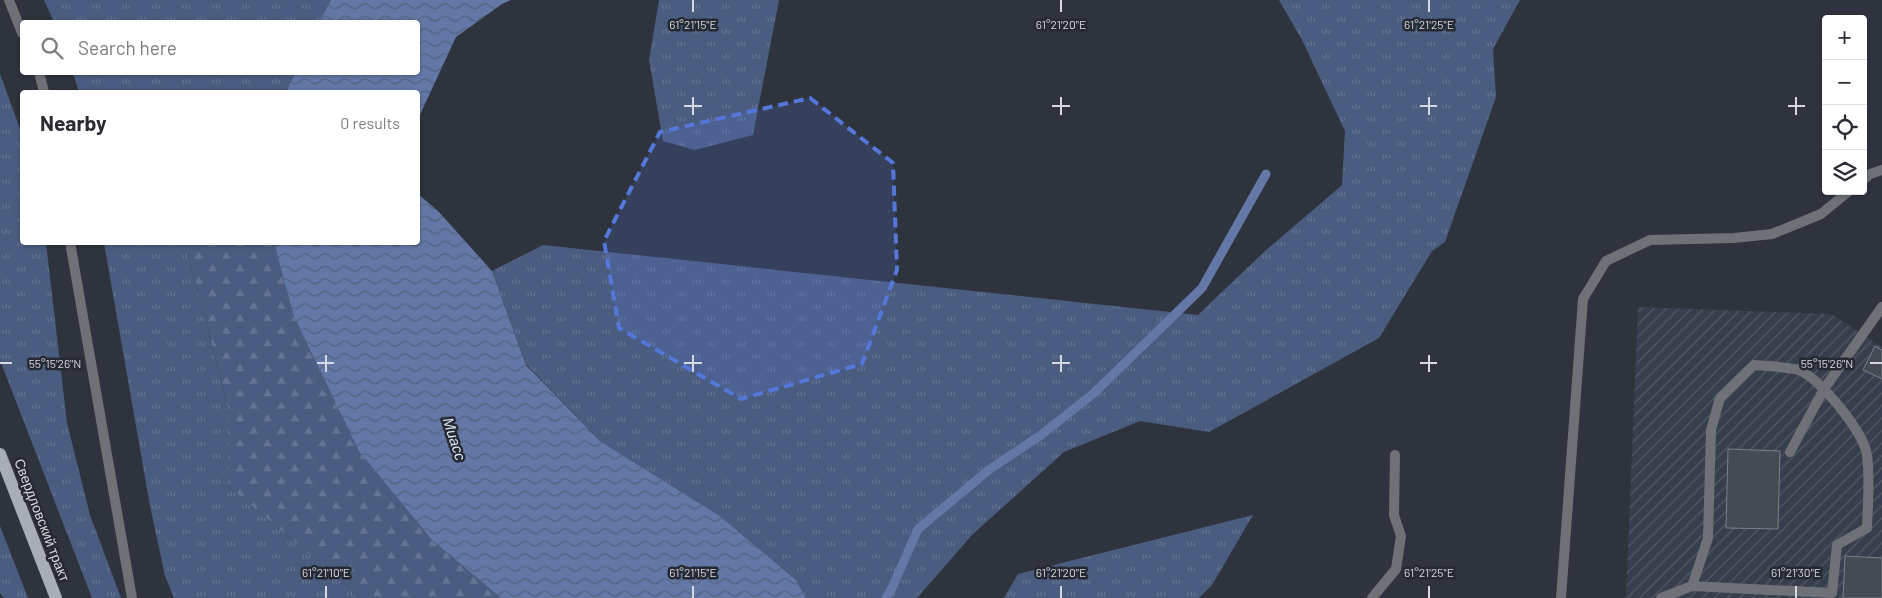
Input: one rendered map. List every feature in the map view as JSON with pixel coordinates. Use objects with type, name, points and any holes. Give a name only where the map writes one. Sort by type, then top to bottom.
[{"type":"main road","name":"Свердловский тракт","points":[[0,454],[56,598]]},
{"type":"lane","points":[[9,0],[20,28]]},
{"type":"lane","points":[[40,75],[44,90]]},
{"type":"lane","points":[[1867,177],[1882,170]]},
{"type":"lane","points":[[1561,598],[1583,299],[1606,261],[1650,240],[1734,238],[1772,234],[1821,214],[1844,195]]},
{"type":"lane","points":[[71,245],[132,598]]},
{"type":"lane","points":[[1790,452],[1824,388],[1882,307]]},
{"type":"lane","points":[[1661,598],[1692,586],[1832,594],[1837,545],[1867,528],[1869,491],[1867,453],[1855,429],[1837,402],[1824,388],[1799,370],[1754,365],[1720,398],[1711,430],[1708,538],[1692,586]]},
{"type":"lane","points":[[1372,598],[1396,569],[1401,536],[1394,515],[1395,455]]},
{"type":"highlighted area","points":[[810,98],[893,163],[897,270],[862,364],[741,399],[619,328],[604,241],[660,132]]},
{"type":"shaded area","points":[[1638,307],[1831,314],[1882,347],[1882,598],[1626,598]]},
{"type":"green space","points":[[44,0],[331,0],[320,20],[53,20]]},
{"type":"green space","points":[[659,0],[779,0],[753,135],[695,150],[663,141],[649,60]]},
{"type":"green space","points":[[1279,0],[1520,0],[1493,49],[1496,97],[1445,242],[1432,251],[1379,338],[1209,432],[1140,421],[1064,452],[972,535],[917,598],[806,598],[796,580],[720,516],[600,441],[526,364],[492,271],[543,245],[1198,315],[1265,251],[1342,185],[1345,131],[1302,40]]},
{"type":"green space","points":[[0,74],[20,129],[20,245],[46,245],[67,423],[90,515],[121,598],[92,598],[0,360]]},
{"type":"green space","points":[[74,75],[294,75],[287,90],[78,90]]},
{"type":"green space","points":[[104,245],[188,245],[188,254],[228,407],[228,486],[347,586],[358,598],[174,598],[165,576],[150,506]]},
{"type":"green space","points":[[188,245],[275,245],[293,314],[433,541],[501,598],[358,598],[347,586],[228,486],[228,407],[188,254]]},
{"type":"green space","points":[[1253,515],[1212,585],[1199,598],[1004,598],[1018,574]]},
{"type":"green space","points":[[0,526],[28,598],[4,598],[0,593]]},
{"type":"water","points":[[331,0],[511,0],[502,4],[456,37],[420,115],[420,90],[287,90],[294,75],[420,75],[420,20],[320,20]]},
{"type":"water","name":"Миасс","points":[[420,196],[438,211],[492,271],[526,365],[600,441],[720,516],[796,580],[806,598],[501,598],[433,541],[359,451],[293,314],[275,245],[420,245]]},
{"type":"building","points":[[1875,346],[1882,350],[1882,379],[1863,370]]},
{"type":"building","points":[[1728,449],[1780,451],[1778,529],[1726,528]]},
{"type":"building","points":[[1845,556],[1882,558],[1882,598],[1843,598]]},
{"type":"waterway","points":[[886,598],[918,529],[990,469],[1041,435],[1094,393],[1202,288],[1266,174]]}]
